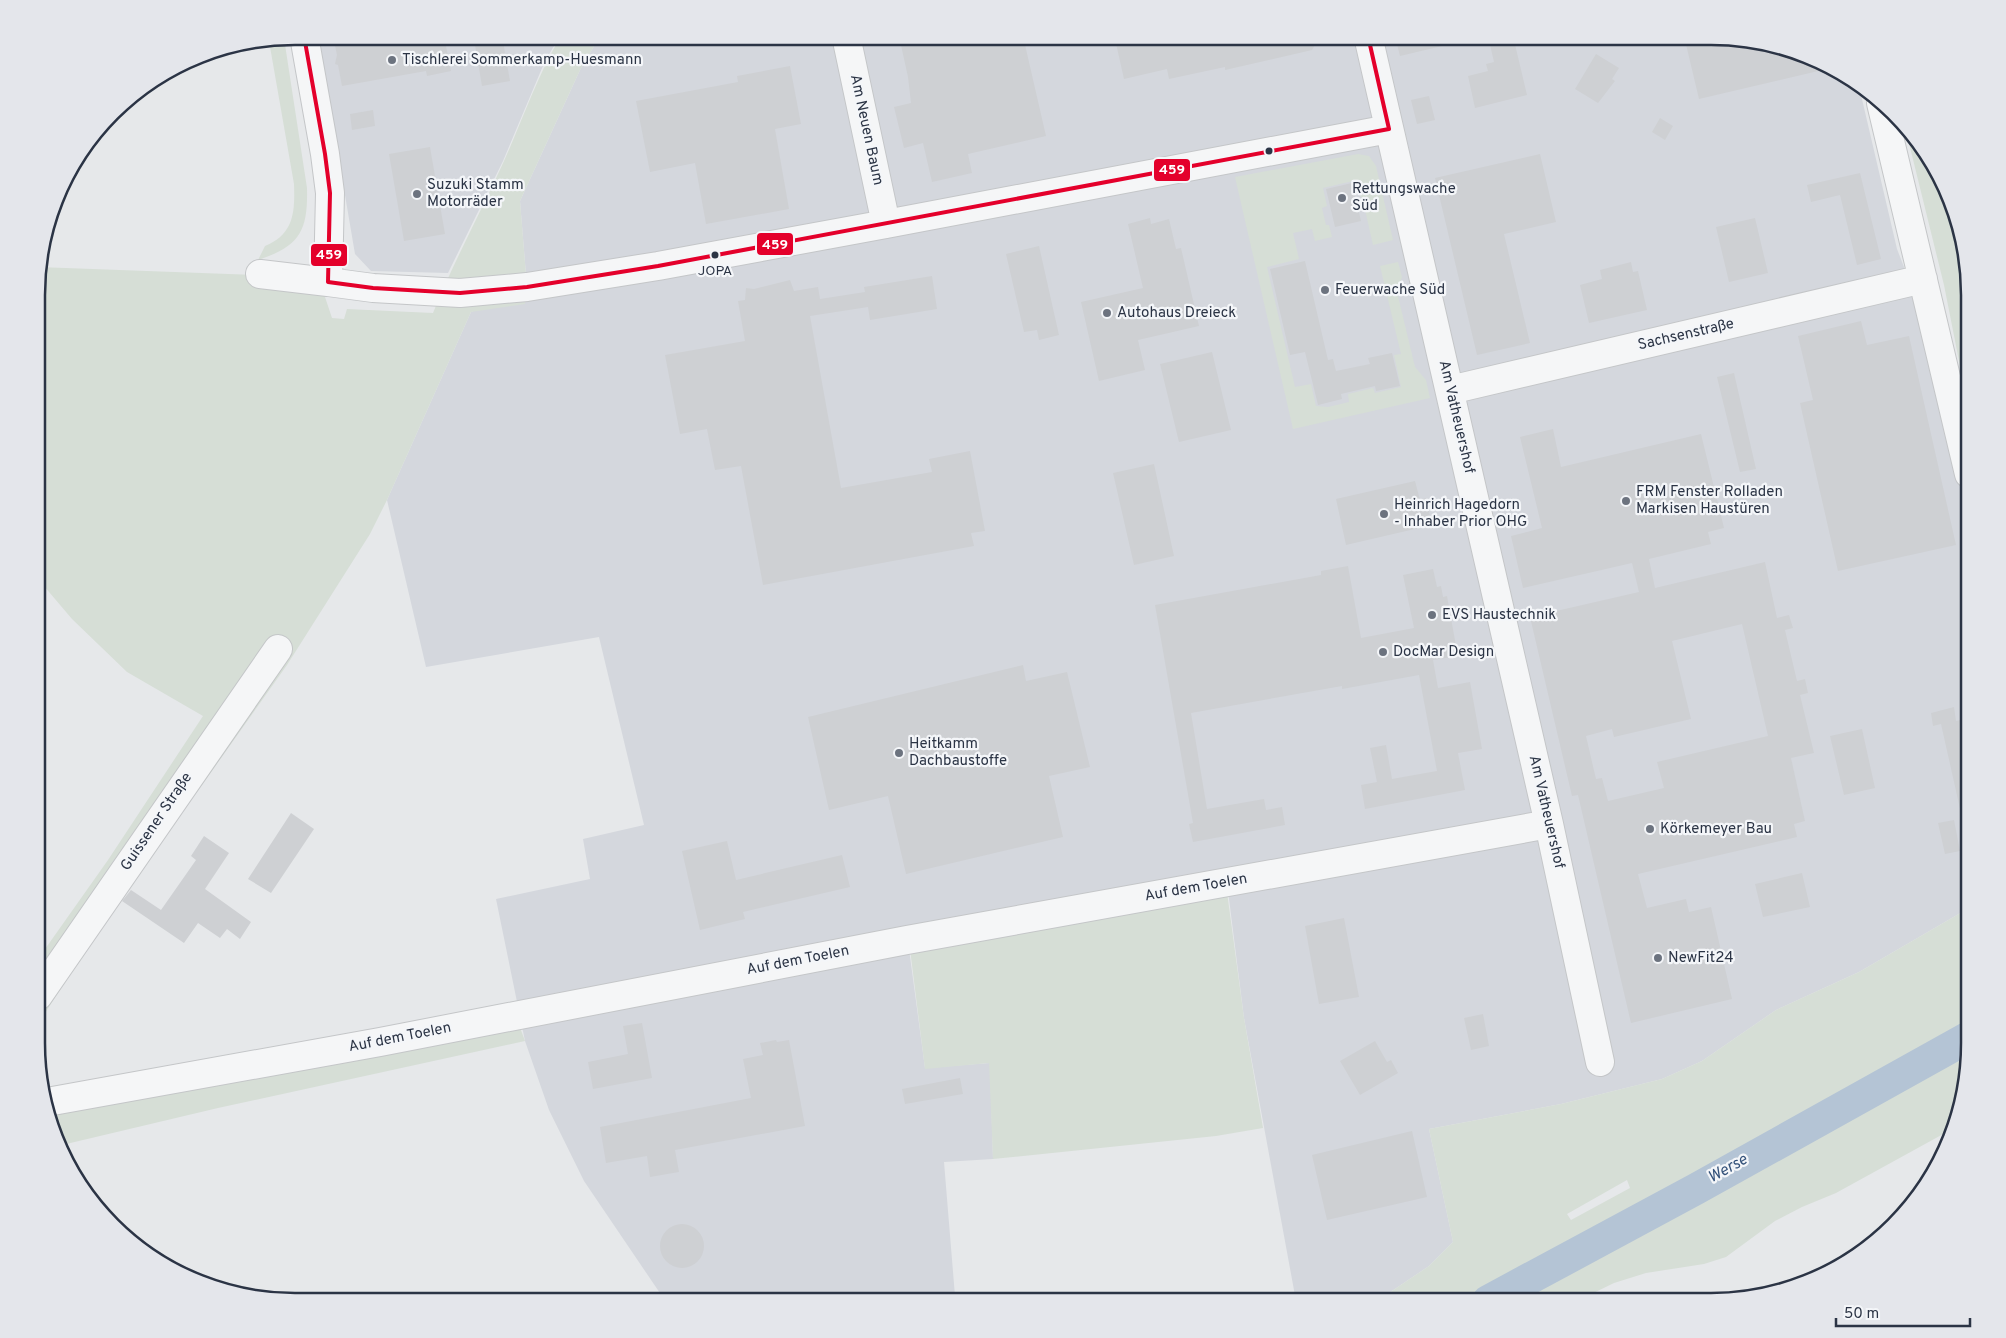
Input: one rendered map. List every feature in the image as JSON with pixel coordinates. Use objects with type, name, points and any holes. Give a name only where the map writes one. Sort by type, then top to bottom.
[{"type":"street","points":[[306,45],[330,193],[328,282]]},
{"type":"street","name":"Am Neuen Baum","points":[[848,45],[886,224]]},
{"type":"street","name":"Am Vatheuershof","points":[[1370,45],[1549,824],[1600,1062]]},
{"type":"street","points":[[1884,114],[1961,440]]},
{"type":"street","points":[[260,274],[373,288],[460,293],[527,287],[658,266],[1389,129]]},
{"type":"street","name":"Sachsenstraße","points":[[1450,390],[1923,279]]},
{"type":"street","name":"Guissener Straße","points":[[45,986],[278,649]]},
{"type":"street","name":"Auf dem Toelen","points":[[52,1101],[390,1040],[907,940],[1549,824]]},
{"type":"shaded area","points":[[320,45],[555,45],[545,61],[503,161],[448,273],[371,271],[355,254]]},
{"type":"shaded area","points":[[556,45],[595,45],[580,70],[520,201],[527,287],[525,304],[471,312],[370,534],[287,665],[90,943],[45,1013],[45,949],[108,860],[203,716],[127,672],[72,619],[45,587],[45,295],[47,267],[258,275],[258,288],[324,294],[332,318],[344,319],[347,309],[433,313],[504,161]]},
{"type":"shaded area","points":[[595,45],[1711,45],[1744,47],[1792,58],[1836,78],[1861,96],[1897,249],[1923,316],[1961,475],[1961,913],[1859,972],[1776,1010],[1702,1061],[1662,1079],[1561,1104],[1429,1129],[1453,1242],[1429,1266],[1389,1293],[1295,1293],[1244,1018],[1228,891],[909,949],[925,1068],[990,1063],[993,1159],[944,1162],[955,1293],[660,1293],[584,1181],[549,1110],[525,1041],[496,899],[590,879],[583,839],[644,825],[599,637],[426,667],[387,500],[471,312],[527,287],[520,201],[580,70]]},
{"type":"shaded area","points":[[285,46],[307,188],[307,203],[306,215],[299,235],[284,249],[258,260],[265,246],[282,235],[291,221],[294,204],[294,184],[270,47]]},
{"type":"shaded area","points":[[1909,143],[1928,170],[1942,199],[1956,246],[1961,295],[1961,371],[1944,285]]},
{"type":"shaded area","points":[[1358,154],[1369,156],[1376,166],[1393,240],[1373,245],[1363,201],[1353,181],[1323,188],[1327,206],[1322,208],[1326,225],[1329,225],[1332,237],[1315,241],[1312,229],[1293,233],[1299,259],[1267,267],[1295,387],[1311,384],[1316,406],[1328,407],[1349,402],[1348,394],[1373,388],[1375,393],[1401,387],[1394,355],[1401,354],[1380,266],[1398,262],[1402,277],[1397,292],[1415,367],[1426,380],[1430,398],[1293,429],[1235,177]]},
{"type":"shaded area","points":[[1227,892],[1244,1018],[1263,1128],[1216,1136],[993,1159],[989,1063],[925,1069],[910,949]]},
{"type":"shaded area","points":[[1961,913],[1961,1043],[1959,1076],[1944,1133],[1836,1193],[1775,1221],[1726,1257],[1704,1264],[1646,1273],[1614,1283],[1593,1293],[1523,1293],[1657,1219],[1650,1205],[1485,1293],[1389,1293],[1429,1266],[1453,1242],[1429,1129],[1561,1104],[1662,1079],[1702,1061],[1776,1010],[1859,972]],"holes":[[[1627,1180],[1630,1188],[1571,1220],[1567,1214]]]},
{"type":"shaded area","points":[[519,1025],[525,1041],[218,1108],[66,1144],[54,1106]]},
{"type":"building","name":"Tischlerei Sommerkamp-Huesmann","points":[[335,45],[446,45],[451,71],[427,76],[426,71],[342,86],[338,65],[335,64],[337,55]]},
{"type":"building","points":[[475,45],[504,45],[510,81],[482,86]]},
{"type":"building","points":[[901,45],[1025,45],[1046,136],[968,154],[972,173],[932,182],[923,143],[904,148],[894,107],[911,103]]},
{"type":"building","points":[[1116,45],[1315,45],[1312,50],[1225,70],[1225,67],[1169,79],[1167,69],[1124,79]]},
{"type":"building","points":[[1397,45],[1446,45],[1400,56]]},
{"type":"building","points":[[1490,45],[1515,45],[1527,95],[1475,108],[1468,76],[1488,71],[1486,64],[1494,62]]},
{"type":"building","points":[[1686,45],[1744,47],[1760,50],[1792,58],[1821,70],[1699,99]]},
{"type":"building","points":[[1596,54],[1619,68],[1612,79],[1615,81],[1598,103],[1575,89]]},
{"type":"building","points":[[790,66],[801,124],[775,129],[789,209],[706,224],[695,163],[650,172],[636,101],[738,82],[737,76]]},
{"type":"building","points":[[1429,96],[1435,120],[1417,124],[1411,100]]},
{"type":"building","points":[[373,110],[375,126],[352,130],[350,114]]},
{"type":"building","points":[[1660,118],[1673,126],[1665,140],[1652,132]]},
{"type":"building","name":"Suzuki Stamm Motorräder","points":[[430,147],[445,234],[404,241],[389,154]]},
{"type":"building","points":[[1540,154],[1556,222],[1504,234],[1530,343],[1477,355],[1435,178]]},
{"type":"building","points":[[1860,173],[1881,259],[1857,265],[1840,195],[1811,202],[1807,185]]},
{"type":"building","name":"Rettungswache Süd","points":[[1352,183],[1361,221],[1335,227],[1326,189]]},
{"type":"building","points":[[1150,218],[1151,224],[1169,219],[1176,249],[1181,248],[1199,326],[1138,340],[1145,370],[1099,381],[1081,302],[1143,288],[1128,224]]},
{"type":"building","points":[[1755,218],[1768,273],[1729,282],[1716,227]]},
{"type":"building","points":[[1039,246],[1059,335],[1039,340],[1037,330],[1024,332],[1006,254]]},
{"type":"building","points":[[1305,261],[1328,360],[1333,359],[1336,371],[1370,364],[1368,358],[1392,353],[1400,386],[1376,391],[1375,386],[1341,394],[1342,399],[1318,405],[1305,352],[1290,355],[1270,269]]},
{"type":"building","points":[[1631,262],[1633,272],[1638,271],[1647,310],[1589,323],[1580,285],[1602,279],[1600,270]]},
{"type":"building","points":[[932,276],[937,309],[870,320],[868,307],[810,316],[841,488],[932,472],[929,459],[970,451],[985,531],[971,533],[974,546],[763,585],[741,466],[715,470],[707,429],[680,434],[665,355],[745,341],[738,301],[745,300],[746,288],[754,289],[790,280],[794,291],[818,287],[820,299],[865,292],[864,287]]},
{"type":"building","points":[[1861,321],[1867,345],[1909,336],[1956,545],[1838,571],[1800,403],[1813,400],[1798,336]]},
{"type":"building","points":[[1212,352],[1231,430],[1179,442],[1160,364]]},
{"type":"building","points":[[1734,373],[1756,469],[1740,472],[1717,377]]},
{"type":"building","points":[[1553,429],[1561,467],[1701,434],[1724,528],[1708,532],[1711,544],[1649,559],[1655,588],[1765,562],[1777,618],[1789,615],[1793,628],[1785,630],[1797,681],[1805,679],[1808,693],[1800,695],[1814,753],[1791,758],[1805,821],[1794,824],[1797,837],[1638,874],[1647,908],[1686,899],[1689,912],[1711,907],[1732,999],[1631,1023],[1578,795],[1572,796],[1530,617],[1639,592],[1632,563],[1523,588],[1511,536],[1542,528],[1520,437]],"holes":[[[1742,624],[1768,736],[1657,762],[1664,788],[1608,801],[1602,778],[1596,779],[1586,736],[1612,729],[1614,737],[1691,719],[1672,641]]]},
{"type":"building","points":[[1154,464],[1174,556],[1134,565],[1113,473]]},
{"type":"building","name":"Heinrich Hagedorn - Inhaber Prior OHG","points":[[1415,481],[1420,500],[1426,498],[1432,525],[1346,545],[1336,499]]},
{"type":"building","points":[[1348,566],[1361,638],[1414,628],[1403,575],[1433,569],[1437,587],[1441,586],[1443,597],[1447,596],[1456,646],[1450,647],[1452,657],[1433,660],[1438,688],[1470,682],[1482,749],[1458,753],[1465,790],[1365,809],[1361,785],[1377,782],[1370,748],[1386,745],[1392,779],[1437,771],[1419,675],[1342,689],[1342,686],[1191,713],[1207,809],[1264,799],[1266,810],[1282,807],[1285,825],[1193,842],[1189,824],[1193,823],[1155,605],[1321,575],[1321,571]]},
{"type":"building","points":[[1023,665],[1026,681],[1067,672],[1090,767],[1049,776],[1063,837],[906,874],[888,796],[829,810],[808,717]]},
{"type":"building","points":[[1954,707],[1956,721],[1961,720],[1961,813],[1941,724],[1933,726],[1931,713]]},
{"type":"building","points":[[1862,729],[1875,788],[1844,795],[1830,736]]},
{"type":"building","points":[[291,813],[314,829],[271,893],[248,879]]},
{"type":"building","points":[[1954,820],[1960,851],[1945,854],[1938,823]]},
{"type":"building","points":[[204,836],[229,853],[205,889],[251,922],[240,939],[227,929],[220,938],[198,923],[184,943],[122,901],[131,890],[161,910],[196,860],[191,856]]},
{"type":"building","points":[[727,841],[736,880],[842,855],[850,887],[743,912],[745,919],[700,930],[682,851]]},
{"type":"building","points":[[1802,873],[1810,907],[1763,917],[1755,884]]},
{"type":"building","points":[[1344,918],[1359,997],[1319,1004],[1305,926]]},
{"type":"building","points":[[1483,1014],[1489,1046],[1471,1050],[1464,1018]]},
{"type":"building","points":[[642,1023],[652,1078],[593,1089],[588,1062],[628,1054],[623,1026]]},
{"type":"building","points":[[776,1040],[777,1042],[789,1040],[805,1126],[675,1150],[679,1172],[650,1177],[647,1156],[606,1163],[600,1127],[751,1098],[743,1059],[763,1055],[760,1043]]},
{"type":"building","points":[[1375,1041],[1387,1062],[1391,1060],[1398,1073],[1360,1095],[1340,1061]]},
{"type":"building","points":[[960,1078],[963,1094],[905,1104],[902,1089]]},
{"type":"building","points":[[1412,1131],[1427,1197],[1327,1220],[1312,1155]]},
{"type":"building","points":[[686,1224],[698,1230],[703,1237],[703,1255],[698,1262],[691,1267],[678,1268],[670,1265],[663,1258],[660,1242],[663,1234],[670,1227]]},
{"type":"waterway","name":"Werse","points":[[1503,1293],[1696,1189],[1961,1041]]},
{"type":"transit line","name":"459","points":[[306,45],[330,193],[328,282],[373,288],[460,293],[527,287],[658,266],[1389,129]]},
{"type":"transit line","name":"459","points":[[1370,45],[1389,129]]},
{"type":"place","name":"Tischlerei Sommerkamp-Huesmann","points":[[392,60]]},
{"type":"place","name":"Suzuki Stamm Motorräder","points":[[417,194]]},
{"type":"place","name":"Rettungswache Süd","points":[[1342,198]]},
{"type":"place","name":"JOPA","points":[[715,255]]},
{"type":"place","name":"Feuerwache Süd","points":[[1325,290]]},
{"type":"place","name":"Autohaus Dreieck","points":[[1107,313]]},
{"type":"place","name":"FRM Fenster Rolladen Markisen Haustüren","points":[[1626,501]]},
{"type":"place","name":"Heinrich Hagedorn - Inhaber Prior OHG","points":[[1384,514]]},
{"type":"place","name":"EVS Haustechnik","points":[[1432,615]]},
{"type":"place","name":"DocMar Design","points":[[1383,652]]},
{"type":"place","name":"Heitkamm Dachbaustoffe","points":[[899,753]]},
{"type":"place","name":"Körkemeyer Bau","points":[[1650,829]]},
{"type":"place","name":"NewFit24","points":[[1658,958]]}]
